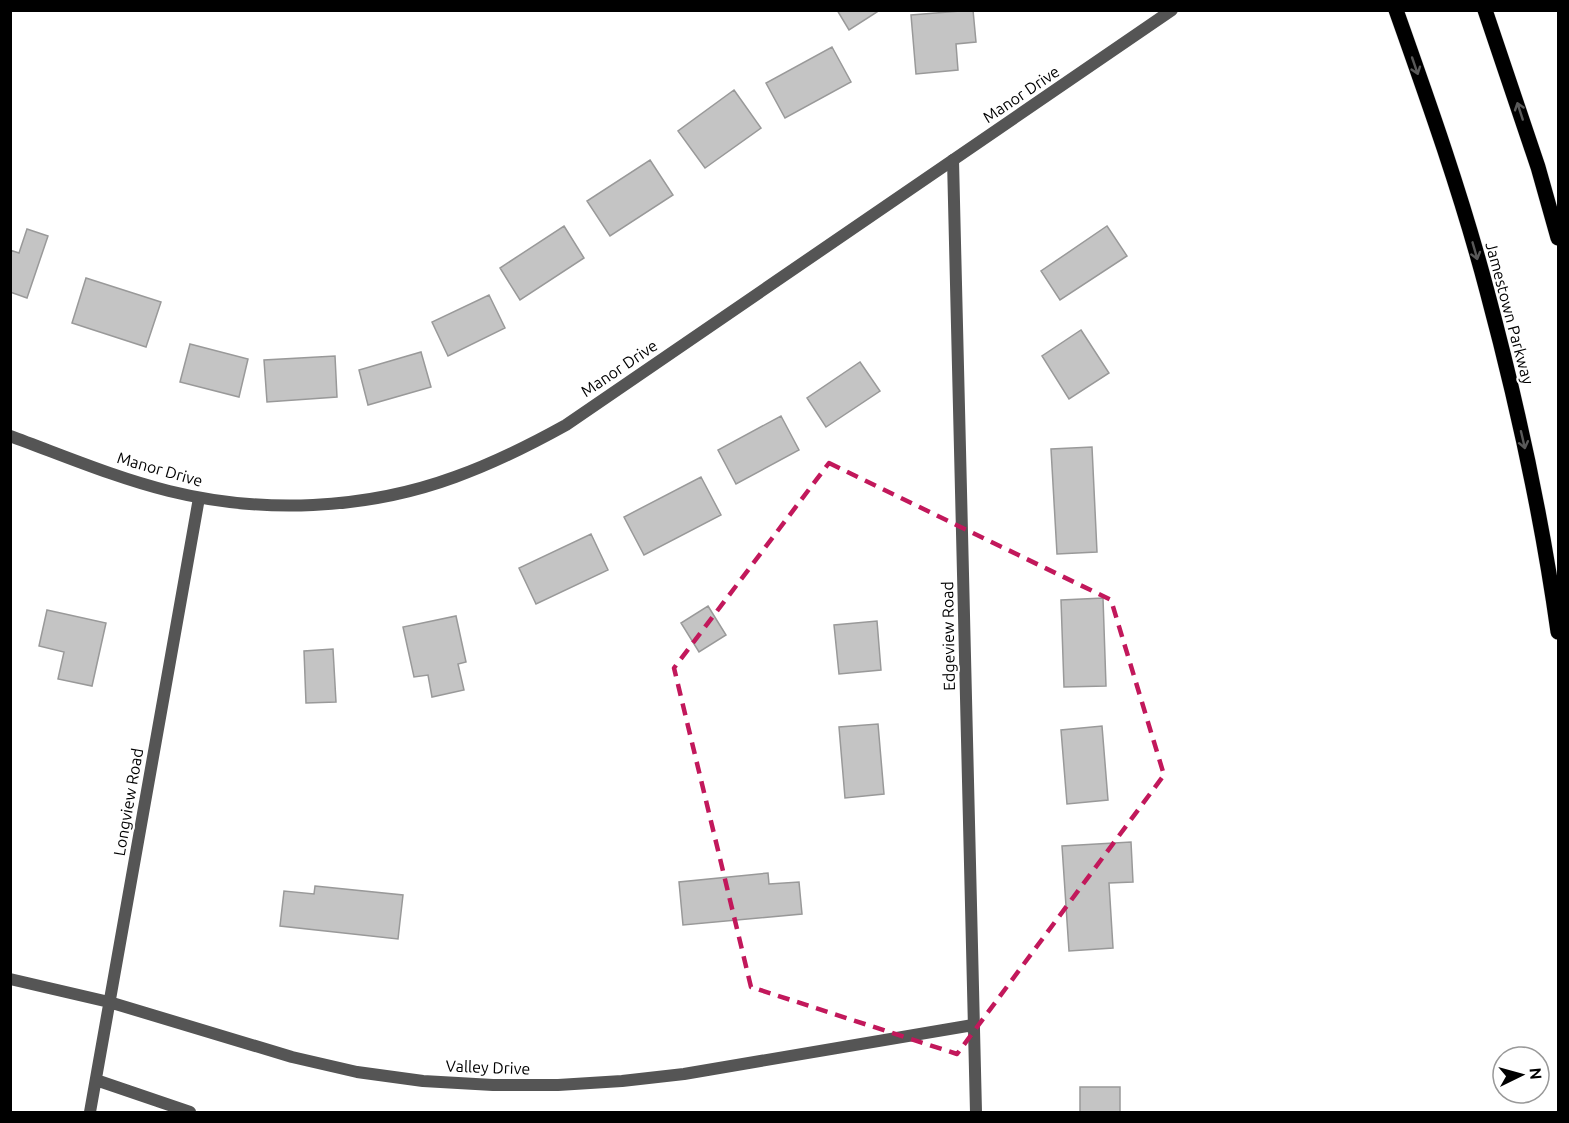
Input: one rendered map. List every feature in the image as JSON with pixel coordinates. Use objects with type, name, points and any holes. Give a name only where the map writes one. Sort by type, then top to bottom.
[{"type":"main road","name":"Jamestown Parkway","points":[[1396,10],[1458,192],[1487,290],[1532,476],[1558,632]]},
{"type":"main road","points":[[1485,10],[1538,167],[1558,238]]},
{"type":"street","name":"Manor Drive","points":[[10,436],[134,481],[199,498],[232,503],[306,505],[344,502],[416,490],[454,478],[527,446],[566,424],[1172,10]]},
{"type":"street","name":"Edgeview Road","points":[[953,160],[975,1113]]},
{"type":"street","name":"Longview Road","points":[[90,1113],[199,498]]},
{"type":"street","name":"Valley Drive","points":[[10,979],[110,1002],[292,1057],[357,1072],[423,1081],[493,1085],[590,1083],[684,1074],[973,1025]]},
{"type":"street","points":[[96,1080],[190,1113]]},
{"type":"highlighted area","points":[[829,463],[1111,600],[1164,775],[957,1054],[751,987],[674,668]]},
{"type":"building","points":[[837,10],[876,10],[877,12],[849,30]]},
{"type":"building","points":[[973,10],[976,42],[956,44],[958,70],[916,74],[911,15]]},
{"type":"building","points":[[832,47],[851,82],[785,118],[766,83]]},
{"type":"building","points":[[734,90],[761,128],[705,168],[678,131]]},
{"type":"building","points":[[650,160],[673,195],[610,236],[587,201]]},
{"type":"building","points":[[564,226],[584,258],[520,300],[500,268]]},
{"type":"building","points":[[1107,226],[1127,256],[1060,300],[1041,271]]},
{"type":"building","points":[[27,229],[48,236],[27,298],[10,292],[10,250],[19,253]]},
{"type":"building","points":[[86,278],[161,302],[146,347],[72,323]]},
{"type":"building","points":[[489,295],[505,328],[448,356],[432,322]]},
{"type":"building","points":[[1081,330],[1109,373],[1069,399],[1042,356]]},
{"type":"building","points":[[190,344],[248,359],[239,397],[180,382]]},
{"type":"building","points":[[421,352],[431,387],[368,405],[359,370]]},
{"type":"building","points":[[335,356],[337,397],[267,402],[264,360]]},
{"type":"building","points":[[860,362],[880,391],[826,427],[807,398]]},
{"type":"building","points":[[781,416],[799,450],[736,484],[718,450]]},
{"type":"building","points":[[1092,447],[1097,552],[1057,554],[1051,449]]},
{"type":"building","points":[[701,477],[721,515],[644,555],[624,517]]},
{"type":"building","points":[[591,534],[608,570],[536,604],[519,568]]},
{"type":"building","points":[[1103,598],[1106,686],[1064,687],[1061,600]]},
{"type":"building","points":[[708,606],[726,635],[699,652],[681,623]]},
{"type":"building","points":[[47,610],[106,623],[92,686],[58,679],[64,652],[39,646]]},
{"type":"building","points":[[456,616],[466,662],[458,664],[464,690],[432,697],[428,675],[414,677],[403,627]]},
{"type":"building","points":[[877,621],[881,670],[839,674],[834,625]]},
{"type":"building","points":[[333,649],[336,702],[306,703],[304,651]]},
{"type":"building","points":[[878,724],[884,794],[845,798],[839,727]]},
{"type":"building","points":[[1102,726],[1108,800],[1067,804],[1061,730]]},
{"type":"building","points":[[1131,842],[1133,882],[1109,883],[1113,948],[1069,951],[1062,846]]},
{"type":"building","points":[[768,873],[769,884],[799,882],[802,914],[683,925],[679,882]]},
{"type":"building","points":[[315,886],[403,895],[398,939],[280,926],[284,891],[314,894]]},
{"type":"building","points":[[1080,1087],[1120,1087],[1120,1112],[1080,1112]]}]
